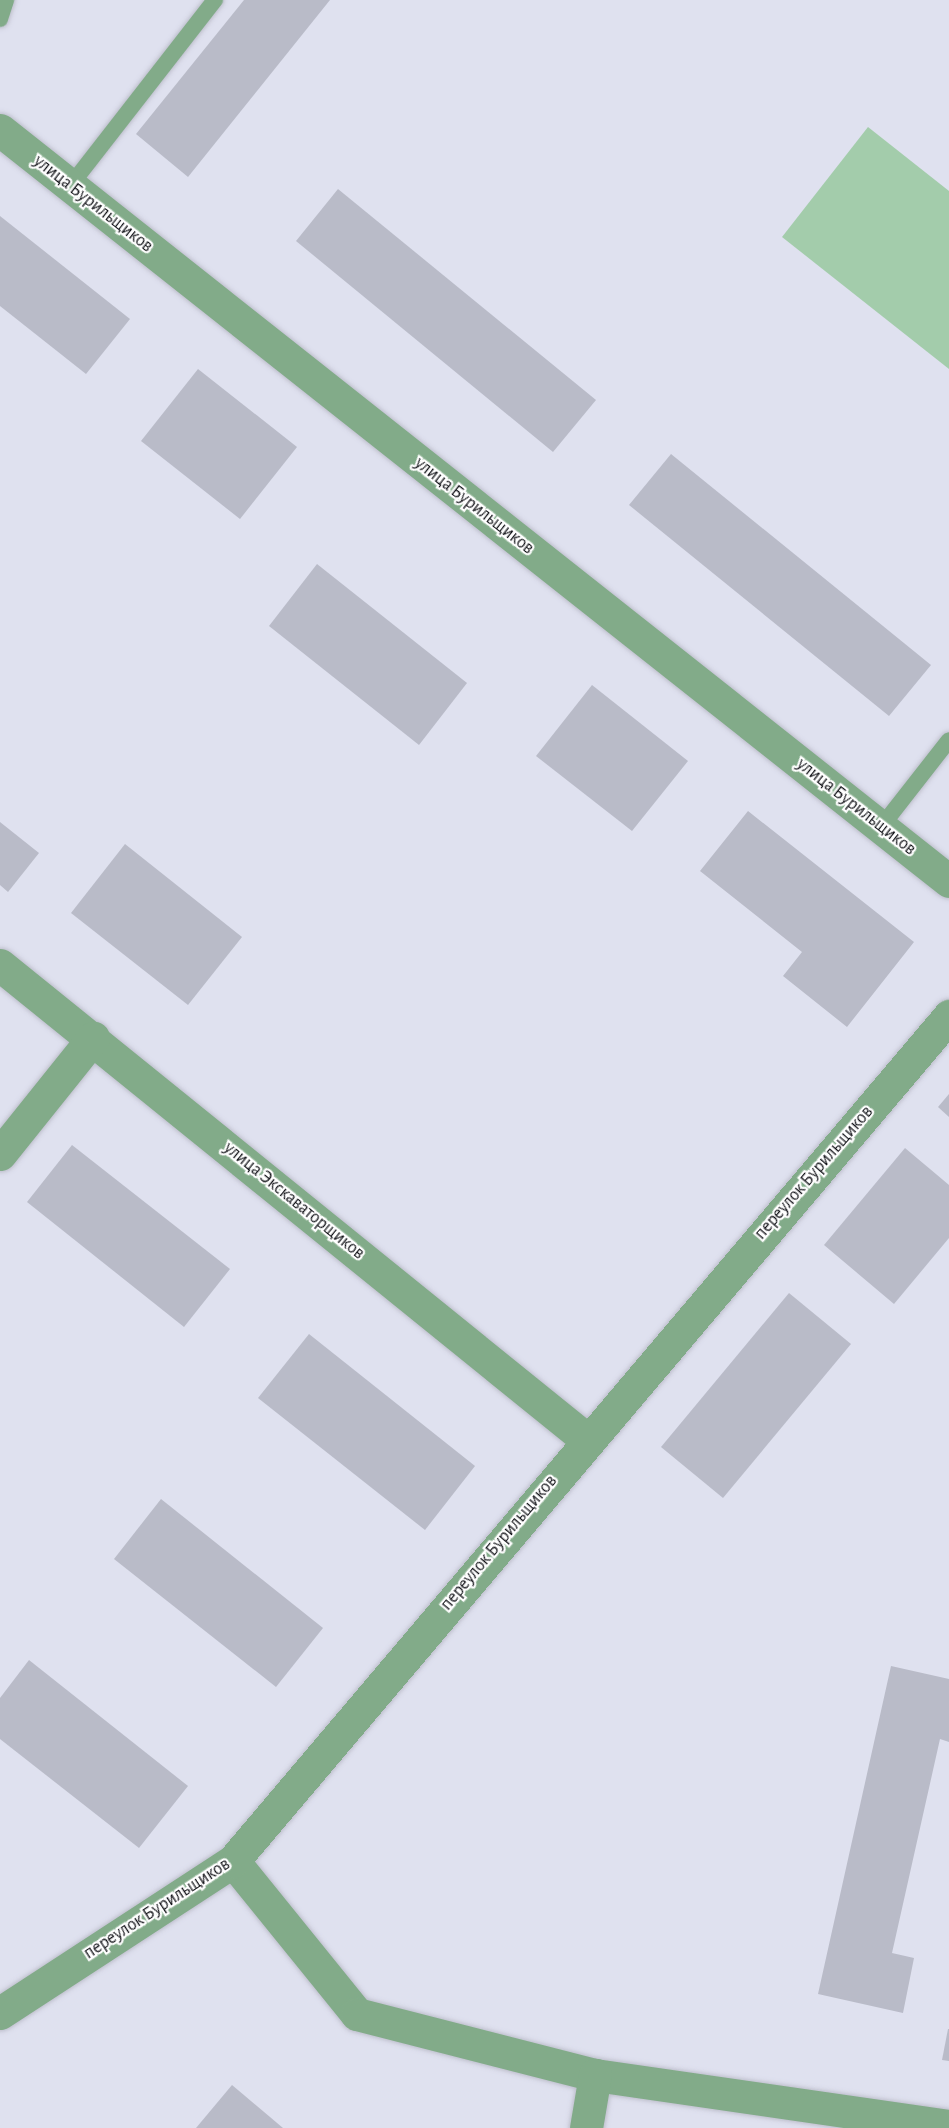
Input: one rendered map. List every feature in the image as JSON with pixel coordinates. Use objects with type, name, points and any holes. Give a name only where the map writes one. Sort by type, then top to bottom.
[{"type":"street","name":"улица Бурильщиков","points":[[0,130],[949,881]]},
{"type":"street","name":"улица Экскаваторщиков","points":[[0,965],[586,1439]]},
{"type":"street","name":"переулок Бурильщиков","points":[[6,2003],[233,1862],[586,1439],[949,1016]]},
{"type":"street","points":[[0,1154],[93,1038]]},
{"type":"street","points":[[233,1862],[357,2014],[595,2075],[833,2119],[949,2126]]},
{"type":"street","points":[[586,2128],[595,2075]]},
{"type":"lane","points":[[0,19],[6,0]]},
{"type":"lane","points":[[70,186],[215,0]]},
{"type":"lane","points":[[881,827],[949,740]]},
{"type":"green space","points":[[868,127],[949,191],[949,369],[782,237]]},
{"type":"building","points":[[244,0],[330,0],[188,177],[136,134]]},
{"type":"building","points":[[338,189],[596,400],[553,452],[296,241]]},
{"type":"building","points":[[0,216],[130,319],[86,374],[0,306]]},
{"type":"building","points":[[198,369],[297,447],[240,519],[141,441]]},
{"type":"building","points":[[671,454],[931,665],[889,716],[629,505]]},
{"type":"building","points":[[317,564],[467,683],[419,745],[269,626]]},
{"type":"building","points":[[592,685],[688,761],[632,831],[536,756]]},
{"type":"building","points":[[748,811],[914,942],[847,1027],[783,976],[802,952],[700,871]]},
{"type":"building","points":[[0,822],[39,853],[8,892],[0,885]]},
{"type":"building","points":[[125,844],[242,937],[188,1005],[71,913]]},
{"type":"building","points":[[949,1094],[949,1117],[938,1107]]},
{"type":"building","points":[[72,1145],[230,1269],[184,1327],[27,1202]]},
{"type":"building","points":[[905,1148],[949,1185],[949,1238],[894,1304],[824,1245]]},
{"type":"building","points":[[789,1293],[851,1344],[723,1498],[661,1447]]},
{"type":"building","points":[[309,1334],[475,1466],[425,1530],[258,1398]]},
{"type":"building","points":[[161,1499],[323,1628],[276,1687],[114,1559]]},
{"type":"building","points":[[29,1660],[188,1786],[139,1848],[0,1739],[0,1698]]},
{"type":"building","points":[[891,1666],[949,1679],[949,1742],[940,1739],[892,1953],[914,1958],[903,2013],[818,1994]]},
{"type":"building","points":[[949,2029],[949,2061],[942,2060]]},
{"type":"building","points":[[232,2085],[283,2128],[196,2128]]}]
